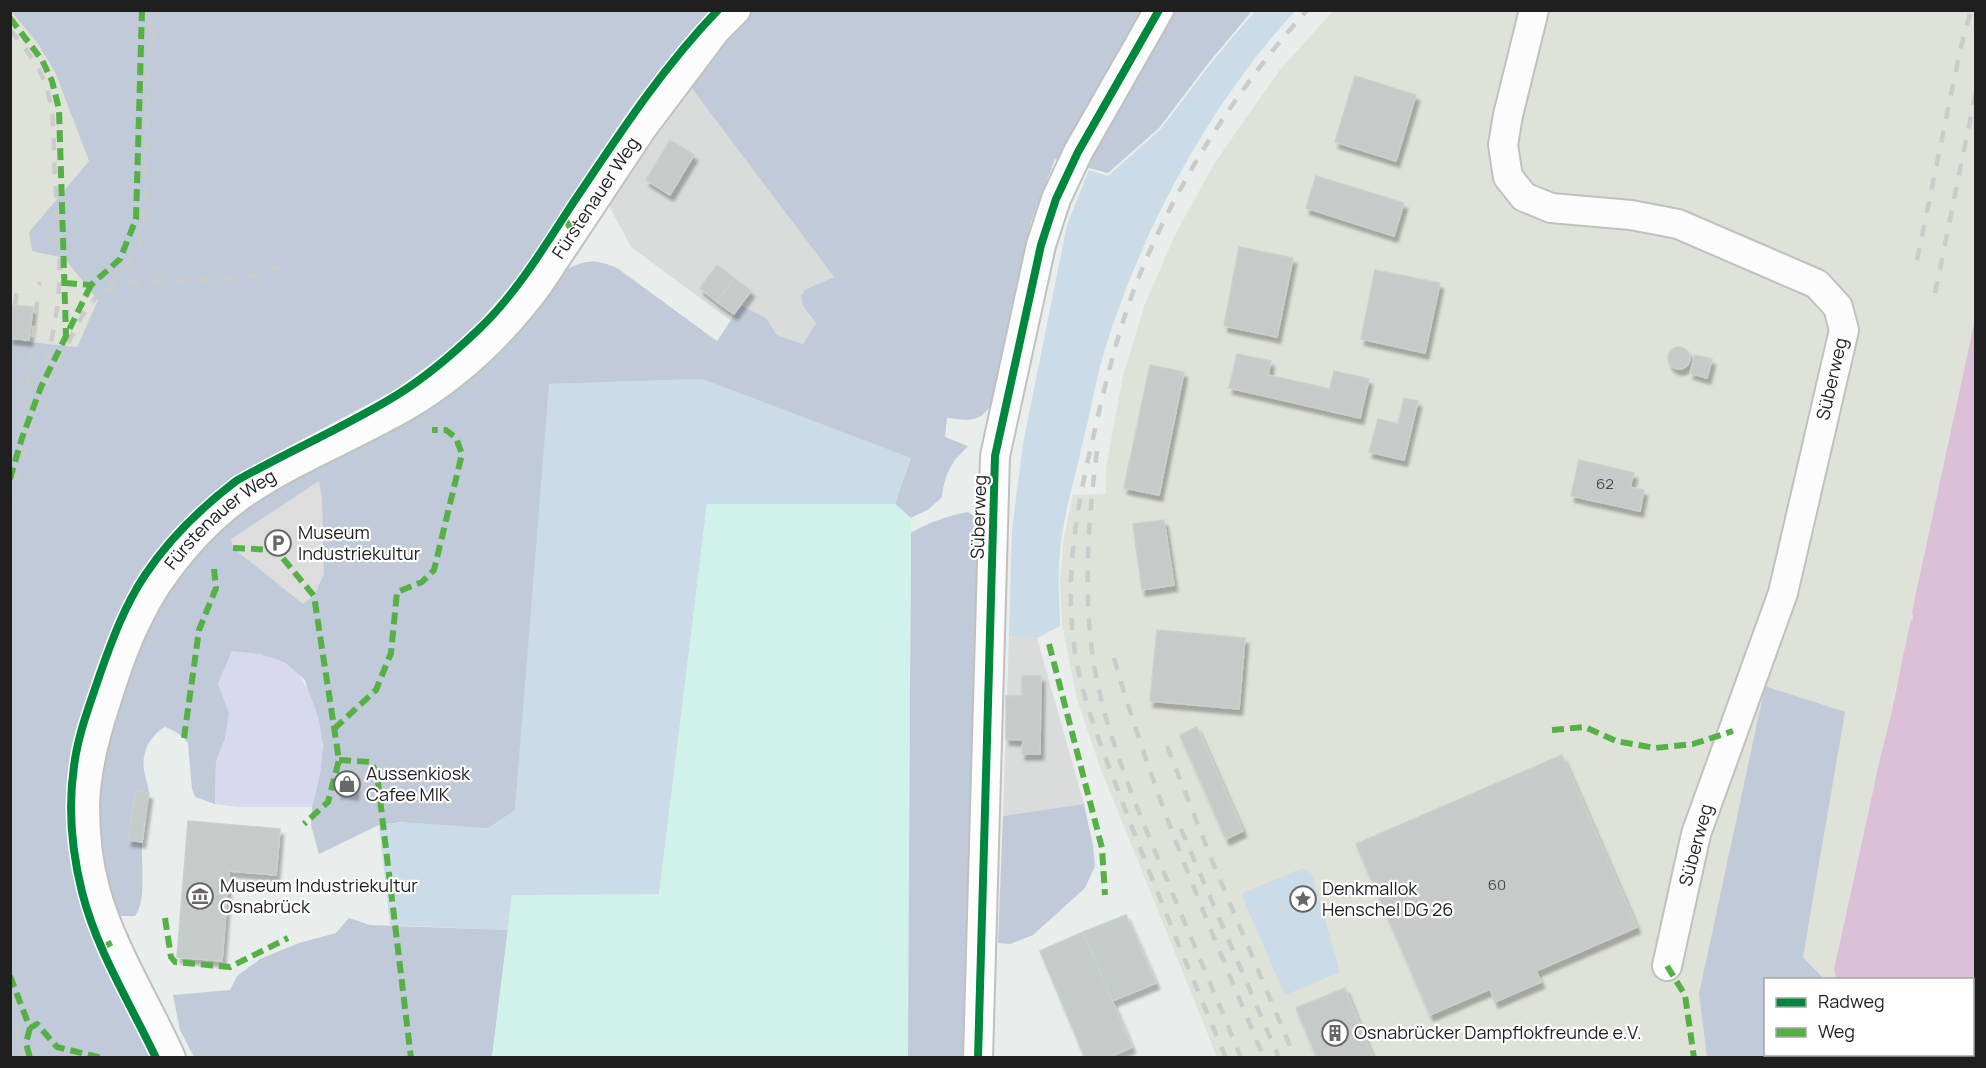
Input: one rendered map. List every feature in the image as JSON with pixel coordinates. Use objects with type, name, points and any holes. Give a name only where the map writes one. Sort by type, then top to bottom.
[{"type":"street","name":"Fürstenauer Weg","points":[[171,1058],[104,916],[95,888],[86,823],[85,804],[89,766],[98,726],[122,655],[138,617],[182,553],[222,510],[278,473],[406,406],[464,365],[492,339],[532,293],[670,91],[716,30],[736,10]]},
{"type":"street","name":"Süberweg","points":[[978,1058],[995,456],[1041,245],[1056,198],[1078,152],[1160,10]]},
{"type":"street","name":"Süberweg","points":[[1534,10],[1508,115],[1503,145],[1508,177],[1524,197],[1551,208],[1631,215],[1678,224],[1817,284],[1838,307],[1844,330],[1783,593],[1696,834],[1667,966]]},
{"type":"shaded area","points":[[11,10],[36,41],[55,72],[89,161],[29,232],[64,258],[98,300],[77,347],[11,340]]},
{"type":"shaded area","points":[[11,11],[710,11],[653,79],[615,131],[522,273],[476,325],[449,350],[395,390],[269,457],[211,494],[166,540],[141,571],[130,590],[104,648],[80,723],[70,764],[68,804],[71,858],[85,922],[97,951],[151,1057],[11,1057],[11,340],[77,347],[98,300],[64,258],[32,251],[29,232],[89,161],[55,72],[36,41]]},
{"type":"shaded area","points":[[753,11],[1252,11],[1159,128],[1108,173],[1055,159],[1031,222],[992,404],[978,418],[967,420],[947,418],[945,437],[968,446],[950,469],[944,482],[942,497],[929,509],[911,518],[895,504],[911,458],[702,379],[549,384],[515,810],[488,828],[402,822],[379,825],[319,854],[311,825],[323,744],[305,680],[285,663],[259,654],[218,683],[229,713],[225,739],[216,762],[215,804],[195,797],[192,789],[188,743],[183,738],[175,731],[165,727],[148,745],[143,764],[149,798],[142,843],[141,901],[135,916],[117,916],[106,885],[97,822],[100,768],[119,693],[166,590],[230,518],[316,465],[564,270],[578,264],[596,262],[617,268],[717,341],[741,305],[766,318],[777,335],[803,344],[816,323],[803,306],[801,296],[806,289],[834,277],[690,86],[727,37]]},
{"type":"shaded area","points":[[1255,11],[1295,11],[1232,90],[1178,178],[1133,271],[1100,366],[1060,546],[1060,626],[1037,638],[1009,636],[1012,530],[1023,444],[1067,225],[1089,170],[1108,176],[1160,130],[1211,63]]},
{"type":"shaded area","points":[[1333,11],[1975,11],[1975,319],[1912,611],[1913,620],[1894,696],[1887,740],[1872,794],[1835,964],[1836,978],[1764,978],[1764,1056],[1903,1057],[1217,1057],[1100,767],[1077,699],[1062,625],[1060,579],[1064,537],[1073,495],[1106,494],[1106,468],[1123,376],[1145,304],[1175,235],[1214,164],[1279,71]]},
{"type":"shaded area","points":[[690,86],[834,277],[806,289],[809,315],[816,323],[803,344],[777,335],[766,318],[742,305],[731,321],[631,247],[609,206]]},
{"type":"shaded area","points":[[1975,319],[1975,1057],[1902,1056],[1974,1056],[1974,978],[1836,978],[1834,969],[1911,620],[1913,620],[1912,611]]},
{"type":"shaded area","points":[[702,379],[911,458],[895,504],[707,505],[659,895],[512,895],[508,930],[390,925],[379,825],[515,810],[548,384]]},
{"type":"shaded area","name":"Museum Industriekultur","points":[[319,481],[322,498],[324,574],[314,596],[303,604],[233,548],[231,539]]},
{"type":"shaded area","points":[[968,512],[977,518],[981,529],[964,1057],[907,1058],[911,533],[938,520]]},
{"type":"shaded area","points":[[1009,636],[1037,638],[1084,804],[1003,816]]},
{"type":"shaded area","points":[[232,651],[260,654],[286,664],[295,671],[307,689],[321,728],[322,741],[321,766],[312,807],[238,807],[215,804],[216,762],[225,739],[229,713],[218,683]]},
{"type":"shaded area","points":[[1765,686],[1845,712],[1803,957],[1823,978],[1764,978],[1764,1056],[1898,1057],[1707,1057],[1699,994]]},
{"type":"shaded area","points":[[1084,804],[1095,866],[1085,888],[1033,935],[1010,944],[998,943],[1003,816]]},
{"type":"shaded area","points":[[1302,868],[1312,874],[1340,972],[1285,995],[1241,894]]},
{"type":"shaded area","points":[[349,918],[370,925],[508,930],[492,1057],[194,1057],[180,1030],[173,995],[230,990],[237,976],[260,959],[299,943],[336,933]]},
{"type":"sand","points":[[707,504],[895,504],[911,518],[908,1057],[492,1057],[512,895],[659,894]]},
{"type":"building","points":[[1355,76],[1416,95],[1396,161],[1335,142]]},
{"type":"building","points":[[670,140],[694,155],[670,195],[646,180]]},
{"type":"building","points":[[1316,176],[1404,203],[1394,236],[1306,208]]},
{"type":"building","points":[[1239,247],[1293,258],[1277,337],[1224,326]]},
{"type":"building","points":[[717,265],[734,278],[717,302],[700,288]]},
{"type":"building","points":[[1375,270],[1440,283],[1425,353],[1361,339]]},
{"type":"building","points":[[734,278],[751,291],[734,314],[717,302]]},
{"type":"building","points":[[10,305],[33,307],[29,340],[10,338]]},
{"type":"building","points":[[1679,347],[1687,350],[1690,358],[1687,366],[1679,369],[1671,366],[1668,358],[1671,350]]},
{"type":"building","points":[[1237,354],[1271,361],[1268,375],[1330,389],[1334,371],[1369,379],[1360,418],[1229,388]]},
{"type":"building","points":[[1695,355],[1712,359],[1707,378],[1690,373]]},
{"type":"building","points":[[1150,365],[1184,372],[1159,495],[1124,488]]},
{"type":"building","points":[[1404,398],[1418,401],[1404,460],[1369,452],[1378,419],[1398,424]]},
{"type":"building","points":[[1579,460],[1634,473],[1630,487],[1644,490],[1640,511],[1571,496]]},
{"type":"building","points":[[1164,520],[1174,585],[1142,590],[1133,524]]},
{"type":"building","points":[[1157,630],[1245,638],[1239,709],[1150,701]]},
{"type":"building","points":[[1022,676],[1041,676],[1040,754],[1022,754],[1023,740],[1006,739],[1006,696],[1022,696]]},
{"type":"building","points":[[1197,727],[1243,831],[1226,839],[1180,735]]},
{"type":"building","points":[[1562,755],[1637,927],[1536,971],[1541,982],[1495,1002],[1490,989],[1430,1015],[1356,844]]},
{"type":"building","name":"Aussenkiosk Cafee MIK","points":[[340,774],[356,775],[355,794],[338,792]]},
{"type":"building","points":[[136,790],[149,793],[142,842],[128,840]]},
{"type":"building","points":[[188,821],[280,829],[276,875],[229,871],[222,961],[177,957]]},
{"type":"building","points":[[1126,915],[1156,983],[1112,1001],[1083,932]]},
{"type":"building","points":[[1083,932],[1132,1047],[1107,1058],[1085,1058],[1040,951]]},
{"type":"building","name":"Osnabrücker Dampflokfreunde e.V.","points":[[1345,988],[1373,1058],[1317,1058],[1296,1008]]},
{"type":"railway","points":[[46,386],[82,316],[91,303],[132,259],[140,242],[145,203],[150,10]]},
{"type":"railway","points":[[1226,1058],[1149,872],[1087,705],[1073,640],[1071,611],[1073,553],[1081,495],[1107,377],[1138,279],[1171,207],[1211,137],[1281,40],[1307,10]]},
{"type":"railway","points":[[1917,260],[1960,51],[1971,10]]},
{"type":"railway","points":[[150,44],[164,21]]},
{"type":"railway","points":[[10,30],[30,55],[49,94],[60,264],[52,339],[10,505]]},
{"type":"railway","points":[[1935,293],[1976,91]]},
{"type":"railway","points":[[105,292],[128,283],[245,278],[281,267]]},
{"type":"railway","points":[[15,305],[17,291]]},
{"type":"railway","points":[[22,433],[38,294]]},
{"type":"railway","points":[[1097,451],[1089,531],[1088,585],[1091,639],[1099,691],[1132,794],[1241,1058]]},
{"type":"railway","points":[[1114,658],[1164,810],[1264,1058]]},
{"type":"railway","points":[[1167,746],[1215,868],[1295,1058]]},
{"type":"railway","points":[[1181,829],[1279,1058]]},
{"type":"railway","points":[[10,1002],[23,1058]]},
{"type":"marked path","points":[[65,283],[91,285],[120,259],[136,219],[142,10]]},
{"type":"marked path","points":[[10,18],[42,60],[52,81],[59,109],[66,336]]},
{"type":"marked path","points":[[564,217],[572,231]]},
{"type":"marked path","points":[[10,479],[41,387],[91,285]]},
{"type":"marked path","points":[[334,729],[376,690],[391,653],[397,592],[422,582],[434,570],[462,454],[456,438],[446,430],[432,430]]},
{"type":"marked path","points":[[233,548],[276,550],[314,596],[339,760],[328,802],[304,824]]},
{"type":"marked path","points":[[184,738],[199,630],[216,588],[214,569]]},
{"type":"marked path","points":[[1049,644],[1102,848],[1105,895]]},
{"type":"marked path","points":[[1552,730],[1585,727],[1616,741],[1655,748],[1693,744],[1733,731]]},
{"type":"marked path","points":[[339,760],[371,762],[377,774],[411,1058]]},
{"type":"marked path","points":[[165,918],[171,957],[175,962],[230,967],[288,938]]},
{"type":"marked path","points":[[101,948],[115,941]]},
{"type":"marked path","points":[[1667,966],[1685,995],[1694,1058]]},
{"type":"marked path","points":[[10,976],[30,1028],[37,1024],[57,1047],[102,1058]]},
{"type":"marked path","points":[[30,1028],[26,1043],[30,1058]]},
{"type":"cycle path","points":[[156,1058],[115,977],[88,914],[76,861],[72,829],[72,782],[78,742],[105,661],[131,598],[154,562],[175,536],[236,481],[397,395],[439,365],[492,316],[529,269],[641,103],[678,55],[718,10]]},
{"type":"cycle path","points":[[978,1058],[995,456],[1041,245],[1056,199],[1078,152],[1159,10]]},
{"type":"place","name":"Museum Industriekultur","points":[[278,543]]},
{"type":"place","name":"Aussenkiosk Cafee MIK","points":[[347,784]]},
{"type":"place","name":"Museum Industriekultur Osnabrück","points":[[200,896]]},
{"type":"place","name":"Denkmallok Henschel DG 26","points":[[1303,899]]},
{"type":"place","name":"Osnabrücker Dampflokfreunde e.V.","points":[[1335,1033]]}]
